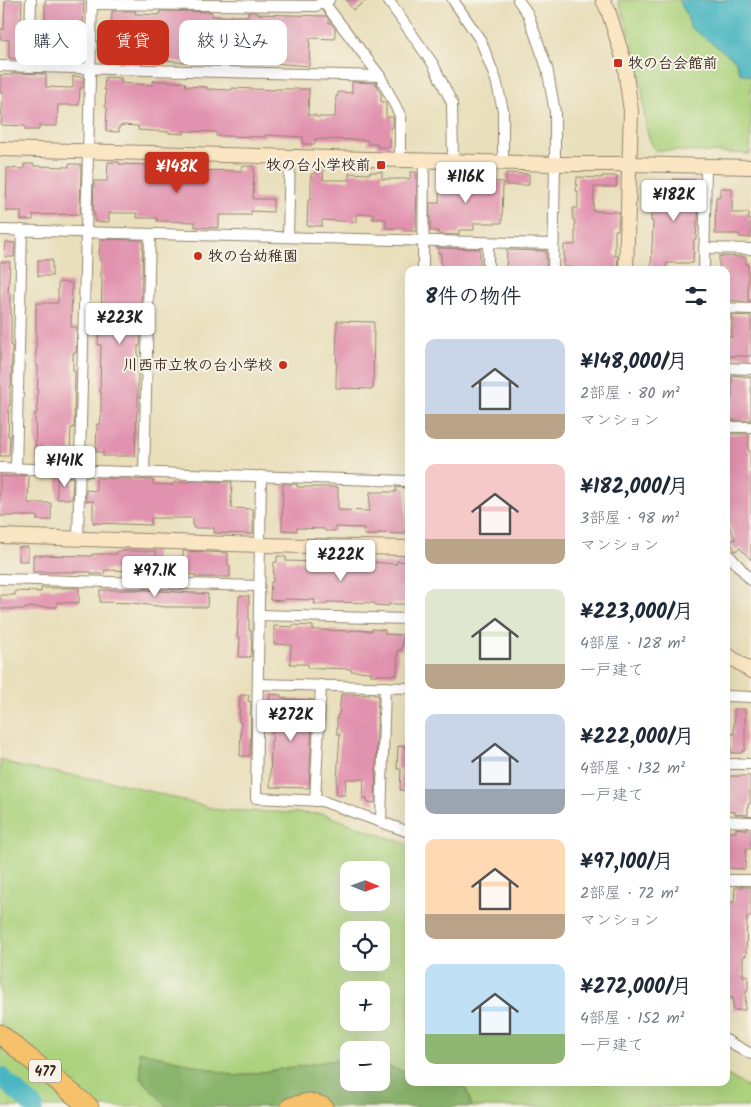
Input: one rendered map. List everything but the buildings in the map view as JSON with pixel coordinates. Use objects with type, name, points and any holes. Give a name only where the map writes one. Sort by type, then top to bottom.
[{"type":"highway","name":"477","points":[[0,1034],[89,1107]]},
{"type":"highway","points":[[291,1107],[309,1103],[323,1107]]},
{"type":"street","points":[[29,67],[30,0]]},
{"type":"street","points":[[388,0],[433,64],[452,103],[453,161]]},
{"type":"street","points":[[453,0],[481,41],[496,80],[503,110],[504,163]]},
{"type":"street","points":[[518,0],[528,14],[548,68],[554,112],[555,164],[552,266]]},
{"type":"street","points":[[603,0],[624,61],[631,111],[626,266]]},
{"type":"street","points":[[78,538],[92,2],[315,6],[325,1],[380,76],[400,115],[400,160]]},
{"type":"street","points":[[0,66],[380,76]]},
{"type":"street","points":[[0,149],[504,163],[751,167]]},
{"type":"street","points":[[288,237],[290,157]]},
{"type":"street","points":[[423,266],[424,160]]},
{"type":"street","points":[[704,266],[706,167]]},
{"type":"street","points":[[0,230],[553,244]]},
{"type":"street","points":[[16,469],[22,230]]},
{"type":"street","points":[[144,473],[150,234]]},
{"type":"street","points":[[488,242],[488,266]]},
{"type":"street","points":[[704,248],[751,250]]},
{"type":"street","points":[[730,308],[751,309]]},
{"type":"street","points":[[730,368],[751,368]]},
{"type":"street","points":[[730,426],[751,427]]},
{"type":"street","points":[[0,468],[405,481]]},
{"type":"street","points":[[260,476],[256,798],[322,801],[405,831]]},
{"type":"street","points":[[0,536],[405,548]]},
{"type":"street","points":[[730,556],[751,580]]},
{"type":"street","points":[[0,579],[259,586]]},
{"type":"street","points":[[259,615],[405,619]]},
{"type":"street","points":[[730,657],[751,671]]},
{"type":"street","points":[[258,684],[405,688]]},
{"type":"street","points":[[315,801],[321,685]]},
{"type":"street","points":[[380,822],[385,687]]},
{"type":"street","points":[[730,696],[751,697]]},
{"type":"street","points":[[730,764],[751,764]]},
{"type":"street","points":[[730,821],[751,822]]},
{"type":"street","points":[[730,880],[751,880]]},
{"type":"street","points":[[730,1042],[751,1054]]},
{"type":"green space","points":[[618,0],[751,0],[751,154],[655,150],[648,134],[636,56]]},
{"type":"green space","points":[[0,759],[17,766],[120,783],[219,810],[323,814],[405,844],[405,1072],[390,1068],[390,1041],[340,1041],[340,1059],[236,1076],[139,1051],[141,1078],[167,1107],[0,1107]]},
{"type":"green space","points":[[139,1051],[236,1076],[340,1059],[340,1091],[390,1091],[390,1068],[405,1072],[405,1086],[458,1086],[466,1088],[472,1107],[167,1107],[141,1078]]},
{"type":"green space","points":[[730,1076],[751,1089],[751,1107],[472,1107],[466,1088],[458,1086],[730,1086]]},
{"type":"water","points":[[678,0],[751,0],[751,77],[740,73],[735,60],[690,27],[686,13]]},
{"type":"waterway","points":[[0,1076],[34,1107]]},
{"type":"place","name":"牧の台会館前","points":[[618,63]]},
{"type":"place","name":"牧の台小学校前","points":[[381,165]]},
{"type":"place","name":"牧の台幼稚園","points":[[198,256]]},
{"type":"place","name":"川西市立牧の台小学校","points":[[283,365]]}]
